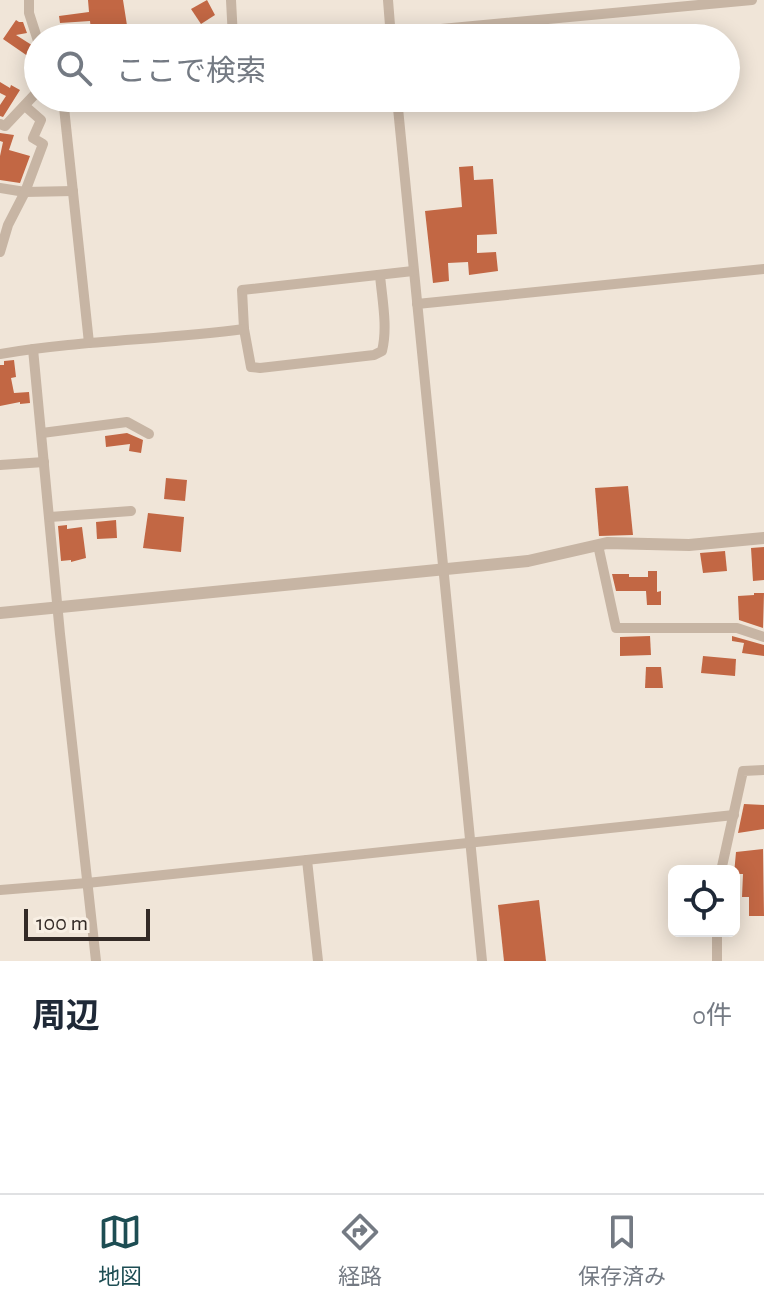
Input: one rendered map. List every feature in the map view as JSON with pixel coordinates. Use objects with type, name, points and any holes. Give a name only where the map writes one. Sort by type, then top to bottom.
[{"type":"street","points":[[29,0],[33,24]]},
{"type":"street","points":[[231,0],[232,24]]},
{"type":"street","points":[[388,0],[390,24]]},
{"type":"street","points":[[511,24],[752,0]]},
{"type":"street","points":[[0,124],[5,126],[24,107]]},
{"type":"street","points":[[0,252],[8,225],[25,192],[43,144],[33,138],[41,120],[32,112]]},
{"type":"street","points":[[65,112],[89,343]]},
{"type":"street","points":[[398,112],[482,961]]},
{"type":"street","points":[[0,188],[25,192],[73,191]]},
{"type":"street","points":[[417,304],[764,269]]},
{"type":"street","points":[[380,275],[385,342],[382,351],[374,355],[251,367],[244,329],[242,290],[413,271]]},
{"type":"street","points":[[0,354],[244,329]]},
{"type":"street","points":[[33,349],[96,961]]},
{"type":"street","points":[[42,433],[127,422],[149,434]]},
{"type":"street","points":[[0,465],[44,462]]},
{"type":"street","points":[[50,517],[131,511]]},
{"type":"street","points":[[0,613],[528,561],[598,545],[689,545],[764,538]]},
{"type":"street","points":[[598,545],[616,628],[737,628],[764,637]]},
{"type":"street","points":[[722,865],[743,771],[764,770]]},
{"type":"street","points":[[0,890],[734,815]]},
{"type":"street","points":[[307,860],[318,961]]},
{"type":"street","points":[[717,937],[717,961]]},
{"type":"building","points":[[88,0],[123,0],[127,24],[90,24],[90,21],[60,23],[59,16],[89,12]]},
{"type":"building","points":[[207,0],[215,15],[201,24],[191,9]]},
{"type":"building","points":[[16,20],[23,22],[24,34],[16,35],[24,40],[24,53],[3,39]]},
{"type":"building","points":[[0,82],[20,90],[3,117],[0,116],[0,105],[6,96],[0,93]]},
{"type":"building","points":[[0,133],[14,135],[9,150],[30,156],[20,183],[0,180],[3,142],[0,141]]},
{"type":"building","points":[[473,166],[474,180],[493,179],[497,234],[477,235],[477,253],[496,252],[498,271],[469,275],[468,262],[448,263],[449,281],[433,283],[425,211],[462,207],[459,167]]},
{"type":"building","points":[[14,360],[16,377],[11,378],[14,393],[29,392],[30,403],[0,406],[0,365],[4,365],[4,361]]},
{"type":"building","points":[[127,433],[143,440],[141,453],[129,451],[130,444],[106,447],[105,436]]},
{"type":"building","points":[[166,478],[187,480],[185,501],[164,499]]},
{"type":"building","points":[[628,486],[633,535],[599,536],[595,488]]},
{"type":"building","points":[[148,513],[184,517],[181,552],[143,548]]},
{"type":"building","points":[[116,520],[117,538],[97,539],[96,522]]},
{"type":"building","points":[[67,525],[67,529],[82,527],[86,558],[61,561],[58,526]]},
{"type":"building","points":[[764,547],[764,580],[753,581],[751,548]]},
{"type":"building","points":[[725,551],[727,571],[703,573],[700,553]]},
{"type":"building","points":[[648,571],[657,571],[657,592],[661,591],[661,605],[647,605],[646,591],[616,591],[612,574],[648,577]]},
{"type":"building","points":[[764,593],[763,628],[739,620],[738,596]]},
{"type":"building","points":[[650,636],[651,655],[620,656],[620,637]]},
{"type":"building","points":[[732,636],[764,645],[764,656],[742,653],[744,643],[732,641]]},
{"type":"building","points":[[703,656],[736,659],[735,676],[701,673]]},
{"type":"building","points":[[646,667],[661,667],[663,688],[645,688]]},
{"type":"building","points":[[744,804],[764,805],[764,829],[738,833]]},
{"type":"building","points":[[763,849],[764,916],[749,916],[749,897],[742,897],[743,874],[740,874],[740,865],[735,865],[736,852]]},
{"type":"building","points":[[539,900],[546,961],[504,961],[498,905]]}]
